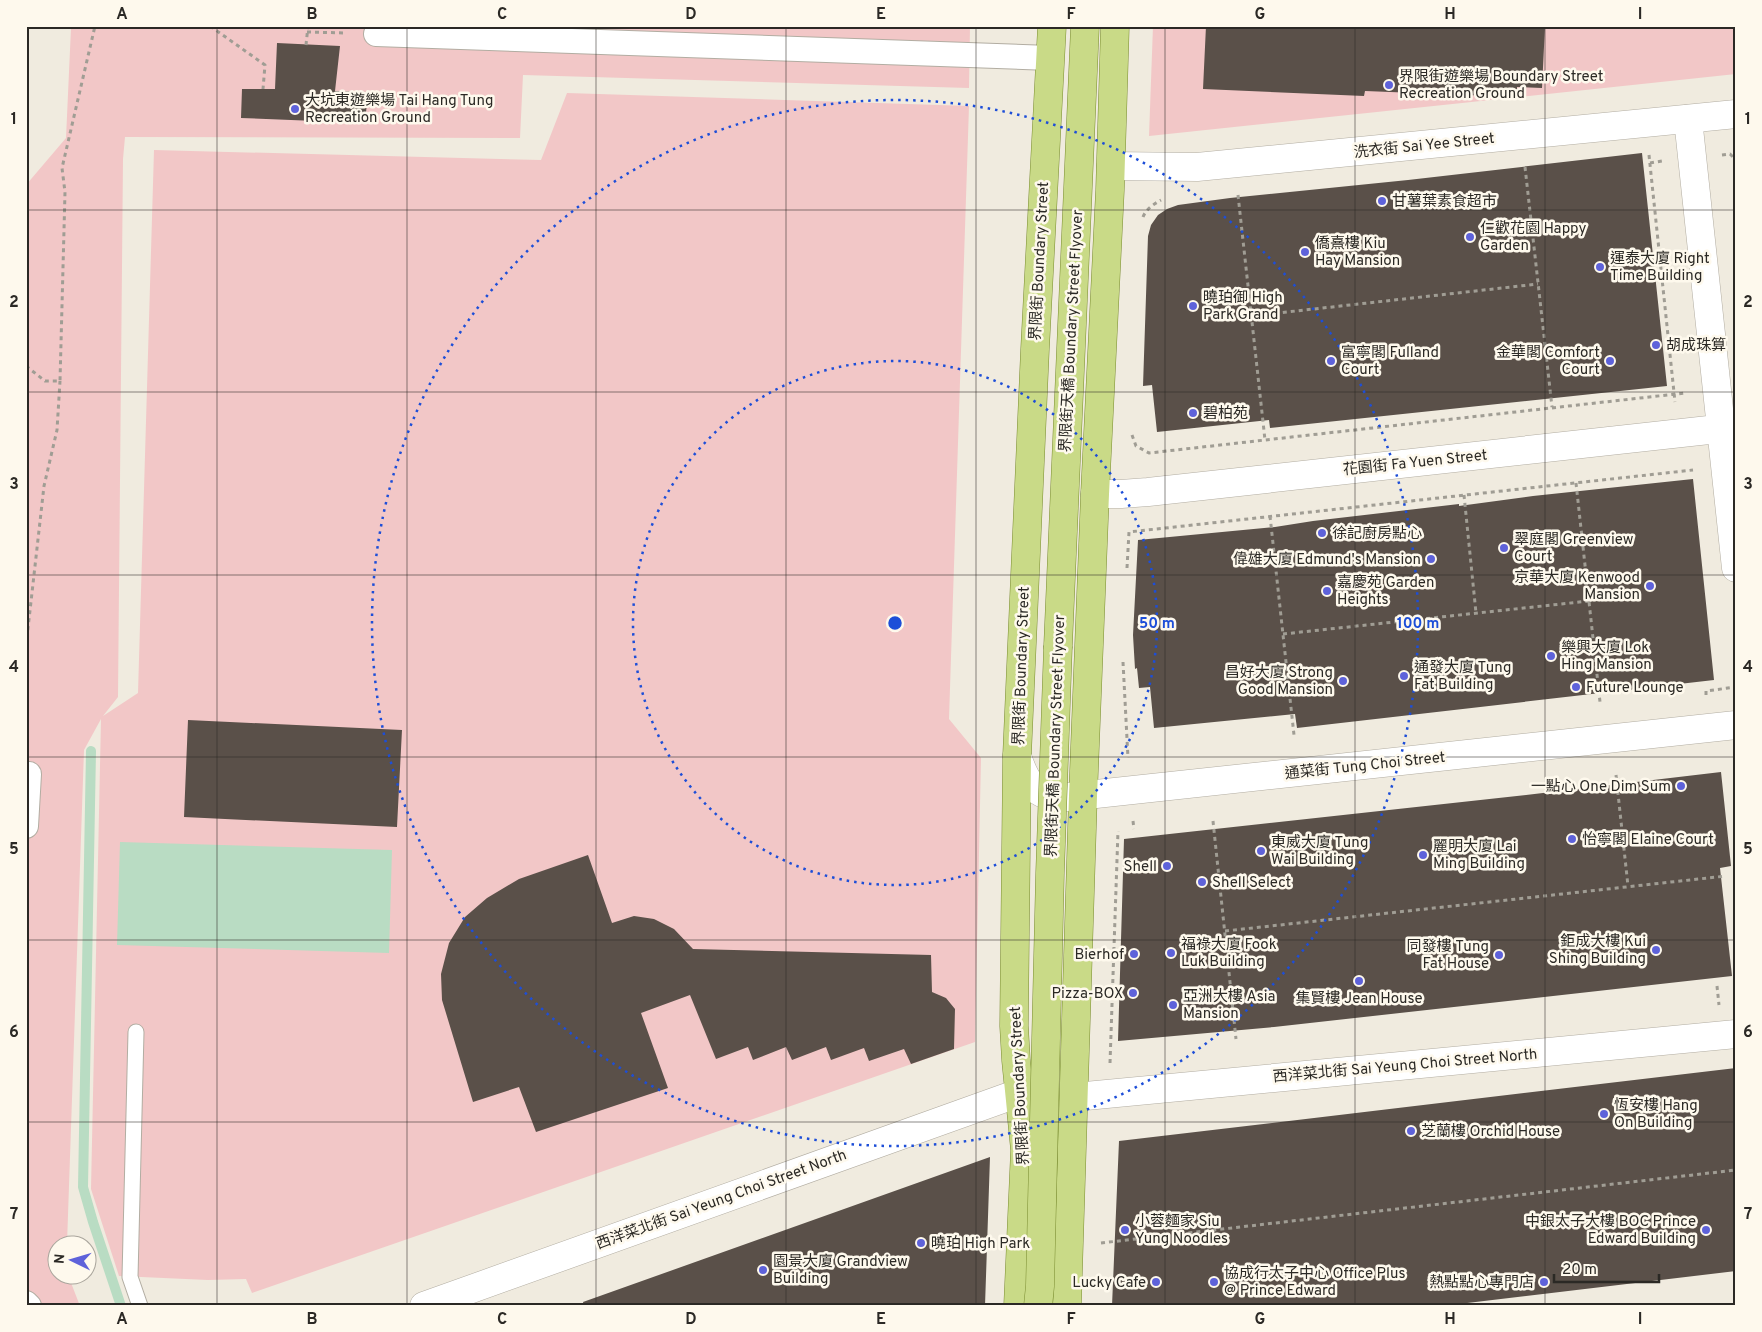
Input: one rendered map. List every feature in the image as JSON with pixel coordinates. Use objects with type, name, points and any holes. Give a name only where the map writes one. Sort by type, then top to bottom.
[{"type":"main road","name":"界限街 Boundary Street","points":[[1018,1306],[1025,1150],[1014,1026],[1017,756],[1034,359],[1052,26]]},
{"type":"main road","name":"界限街天橋 Boundary Street Flyover","points":[[1038,1306],[1057,666],[1085,26]]},
{"type":"main road","points":[[1067,1306],[1083,796],[1111,166],[1115,26]]},
{"type":"street","points":[[366,34],[1050,58]]},
{"type":"street","name":"洗衣街 Sai Yee Street","points":[[1111,166],[1197,167],[1736,114]]},
{"type":"street","points":[[1688,119],[1728,428],[1725,466],[1736,568]]},
{"type":"street","name":"花園街 Fa Yuen Street","points":[[1095,494],[1148,492],[1728,428]]},
{"type":"street","name":"通菜街 Tung Choi Street","points":[[1017,756],[1028,782],[1046,796],[1059,798],[1736,725]]},
{"type":"street","points":[[26,826],[29,774]]},
{"type":"street","name":"西洋菜北街 Sai Yeung Choi Street North","points":[[1075,1097],[1736,1034]]},
{"type":"street","name":"西洋菜北街 Sai Yeung Choi Street North","points":[[424,1306],[1019,1093]]},
{"type":"lane","points":[[136,1032],[130,1277],[140,1306]]},
{"type":"path","points":[[26,646],[44,486],[57,430],[65,192],[62,168],[94,26]]},
{"type":"path","points":[[210,26],[265,65],[263,89]]},
{"type":"path","points":[[306,44],[308,26]]},
{"type":"path","points":[[307,32],[366,34]]},
{"type":"path","points":[[1649,153],[1678,433]]},
{"type":"path","points":[[1524,158],[1552,407]]},
{"type":"path","points":[[1237,189],[1265,440]]},
{"type":"path","points":[[1142,219],[1144,213],[1153,204],[1164,198]]},
{"type":"path","points":[[1251,316],[1538,284]]},
{"type":"path","points":[[26,366],[45,381],[60,381]]},
{"type":"path","points":[[1149,453],[1674,394]]},
{"type":"path","points":[[1127,570],[1129,532],[1725,466]]},
{"type":"path","points":[[1576,483],[1600,702]]},
{"type":"path","points":[[1464,495],[1476,613]]},
{"type":"path","points":[[1270,516],[1294,735]]},
{"type":"path","points":[[1283,634],[1589,601]]},
{"type":"path","points":[[1123,655],[1126,739],[1134,829]]},
{"type":"path","points":[[1706,691],[1736,688]]},
{"type":"path","points":[[1616,775],[1628,886]]},
{"type":"path","points":[[1213,820],[1236,1038]]},
{"type":"path","points":[[1110,1052],[1118,831]]},
{"type":"path","points":[[1225,932],[1726,876]]},
{"type":"path","points":[[1101,1243],[1736,1170]]},
{"type":"shaded area","points":[[47,26],[970,26],[969,88],[523,75],[520,138],[125,137],[123,159],[118,697],[103,716],[138,693],[154,150],[541,160],[567,93],[969,106],[949,719],[981,758],[975,1042],[252,1293],[246,1279],[208,1280],[119,1276],[91,1189],[101,719],[84,750],[67,1234],[48,1234],[48,1284],[71,1284],[80,1306],[26,1306],[26,185],[66,138],[71,28]]},
{"type":"shaded area","name":"界限街遊樂場 Boundary Street Recreation Ground","points":[[1153,26],[1736,26],[1736,74],[1149,136]]},
{"type":"shaded area","points":[[120,842],[392,850],[389,953],[117,945]]},
{"type":"building","points":[[1206,26],[1545,26],[1542,88],[1517,87],[1517,97],[1365,91],[1364,96],[1203,89]]},
{"type":"building","points":[[277,43],[340,46],[335,91],[368,92],[365,123],[241,118],[242,89],[275,89]]},
{"type":"building","points":[[1642,153],[1667,386],[1270,428],[1269,420],[1157,432],[1152,385],[1143,386],[1148,236],[1151,225],[1158,215],[1167,209],[1178,205],[1230,198]]},
{"type":"building","points":[[1693,479],[1714,680],[1297,728],[1295,714],[1154,728],[1150,687],[1139,688],[1137,668],[1135,669],[1133,635],[1138,540],[1275,527],[1459,504],[1459,506]]},
{"type":"building","points":[[188,720],[402,730],[397,827],[184,817]]},
{"type":"building","points":[[1721,772],[1731,866],[1720,868],[1732,976],[1274,1027],[1118,1041],[1124,839]]},
{"type":"building","points":[[588,855],[612,923],[634,916],[654,919],[674,929],[693,949],[931,955],[932,992],[946,998],[955,1009],[954,1049],[911,1064],[904,1049],[869,1061],[864,1048],[831,1060],[826,1047],[792,1060],[786,1047],[753,1060],[748,1047],[716,1059],[690,995],[641,1013],[668,1088],[536,1132],[519,1087],[473,1102],[442,1000],[441,974],[449,943],[465,917],[487,898],[519,879]]},
{"type":"building","points":[[1736,1068],[1736,1271],[1442,1306],[1112,1306],[1119,1141]]},
{"type":"building","points":[[990,1157],[985,1306],[584,1306],[583,1302]]},
{"type":"waterway","points":[[91,751],[83,1187],[121,1306]]},
{"type":"place","name":"界限街遊樂場 Boundary Street Recreation Ground","points":[[1389,85]]},
{"type":"place","name":"大坑東遊樂場 Tai Hang Tung Recreation Ground","points":[[295,109]]},
{"type":"place","name":"甘薯葉素食超市","points":[[1382,201]]},
{"type":"place","name":"仁歡花園 Happy Garden","points":[[1470,237]]},
{"type":"place","name":"僑熹樓 Kiu Hay Mansion","points":[[1305,252]]},
{"type":"place","name":"運泰大廈 Right Time Building","points":[[1600,267]]},
{"type":"place","name":"曉珀·御 High Park Grand","points":[[1193,306]]},
{"type":"place","name":"胡成珠算","points":[[1656,345]]},
{"type":"place","name":"富寧閣 Fulland Court","points":[[1331,361]]},
{"type":"place","name":"金華閣 Comfort Court","points":[[1610,361]]},
{"type":"place","name":"碧柏苑","points":[[1193,413]]},
{"type":"place","name":"徐記廚房點心","points":[[1322,533]]},
{"type":"place","name":"翠庭閣 Greenview Court","points":[[1504,548]]},
{"type":"place","name":"偉雄大廈 Edmund's Mansion","points":[[1431,559]]},
{"type":"place","name":"京華大廈 Kenwood Mansion","points":[[1650,586]]},
{"type":"place","name":"嘉慶苑 Garden Heights","points":[[1327,591]]},
{"type":"place","name":"樂興大廈 Lok Hing Mansion","points":[[1551,656]]},
{"type":"place","name":"通發大廈 Tung Fat Building","points":[[1404,676]]},
{"type":"place","name":"昌好大廈 Strong Good Mansion","points":[[1343,681]]},
{"type":"place","name":"Future Lounge","points":[[1576,687]]},
{"type":"place","name":"一點心 One Dim Sum","points":[[1681,786]]},
{"type":"place","name":"怡寧閣 Elaine Court","points":[[1572,839]]},
{"type":"place","name":"東威大廈 Tung Wai Building","points":[[1261,851]]},
{"type":"place","name":"麗明大廈 Lai Ming Building","points":[[1423,855]]},
{"type":"place","name":"Shell","points":[[1167,866]]},
{"type":"place","name":"Shell Select","points":[[1202,882]]},
{"type":"place","name":"鉅成大樓 Kui Shing Building","points":[[1656,950]]},
{"type":"place","name":"福祿大廈 Fook Luk Building","points":[[1171,953]]},
{"type":"place","name":"Bierhof","points":[[1134,954]]},
{"type":"place","name":"同發樓 Tung Fat House","points":[[1499,955]]},
{"type":"place","name":"集賢樓 Jean House","points":[[1359,981]]},
{"type":"place","name":"Pizza-BOX","points":[[1133,993]]},
{"type":"place","name":"亞洲大樓 Asia Mansion","points":[[1173,1005]]},
{"type":"place","name":"恆安樓 Hang On Building","points":[[1604,1114]]},
{"type":"place","name":"芝蘭樓 Orchid House","points":[[1411,1131]]},
{"type":"place","name":"小蓉麵家 Siu Yung Noodles","points":[[1125,1230]]},
{"type":"place","name":"中銀太子大樓 BOC Prince Edward Building","points":[[1706,1230]]},
{"type":"place","name":"曉珀 High Park","points":[[921,1243]]},
{"type":"place","name":"園景大廈 Grandview Building","points":[[763,1270]]},
{"type":"place","name":"Lucky Cafe","points":[[1156,1282]]},
{"type":"place","name":"協成行太子中心 Office Plus @ Prince Edward","points":[[1214,1282]]},
{"type":"place","name":"熱點點心專門店","points":[[1544,1282]]}]
